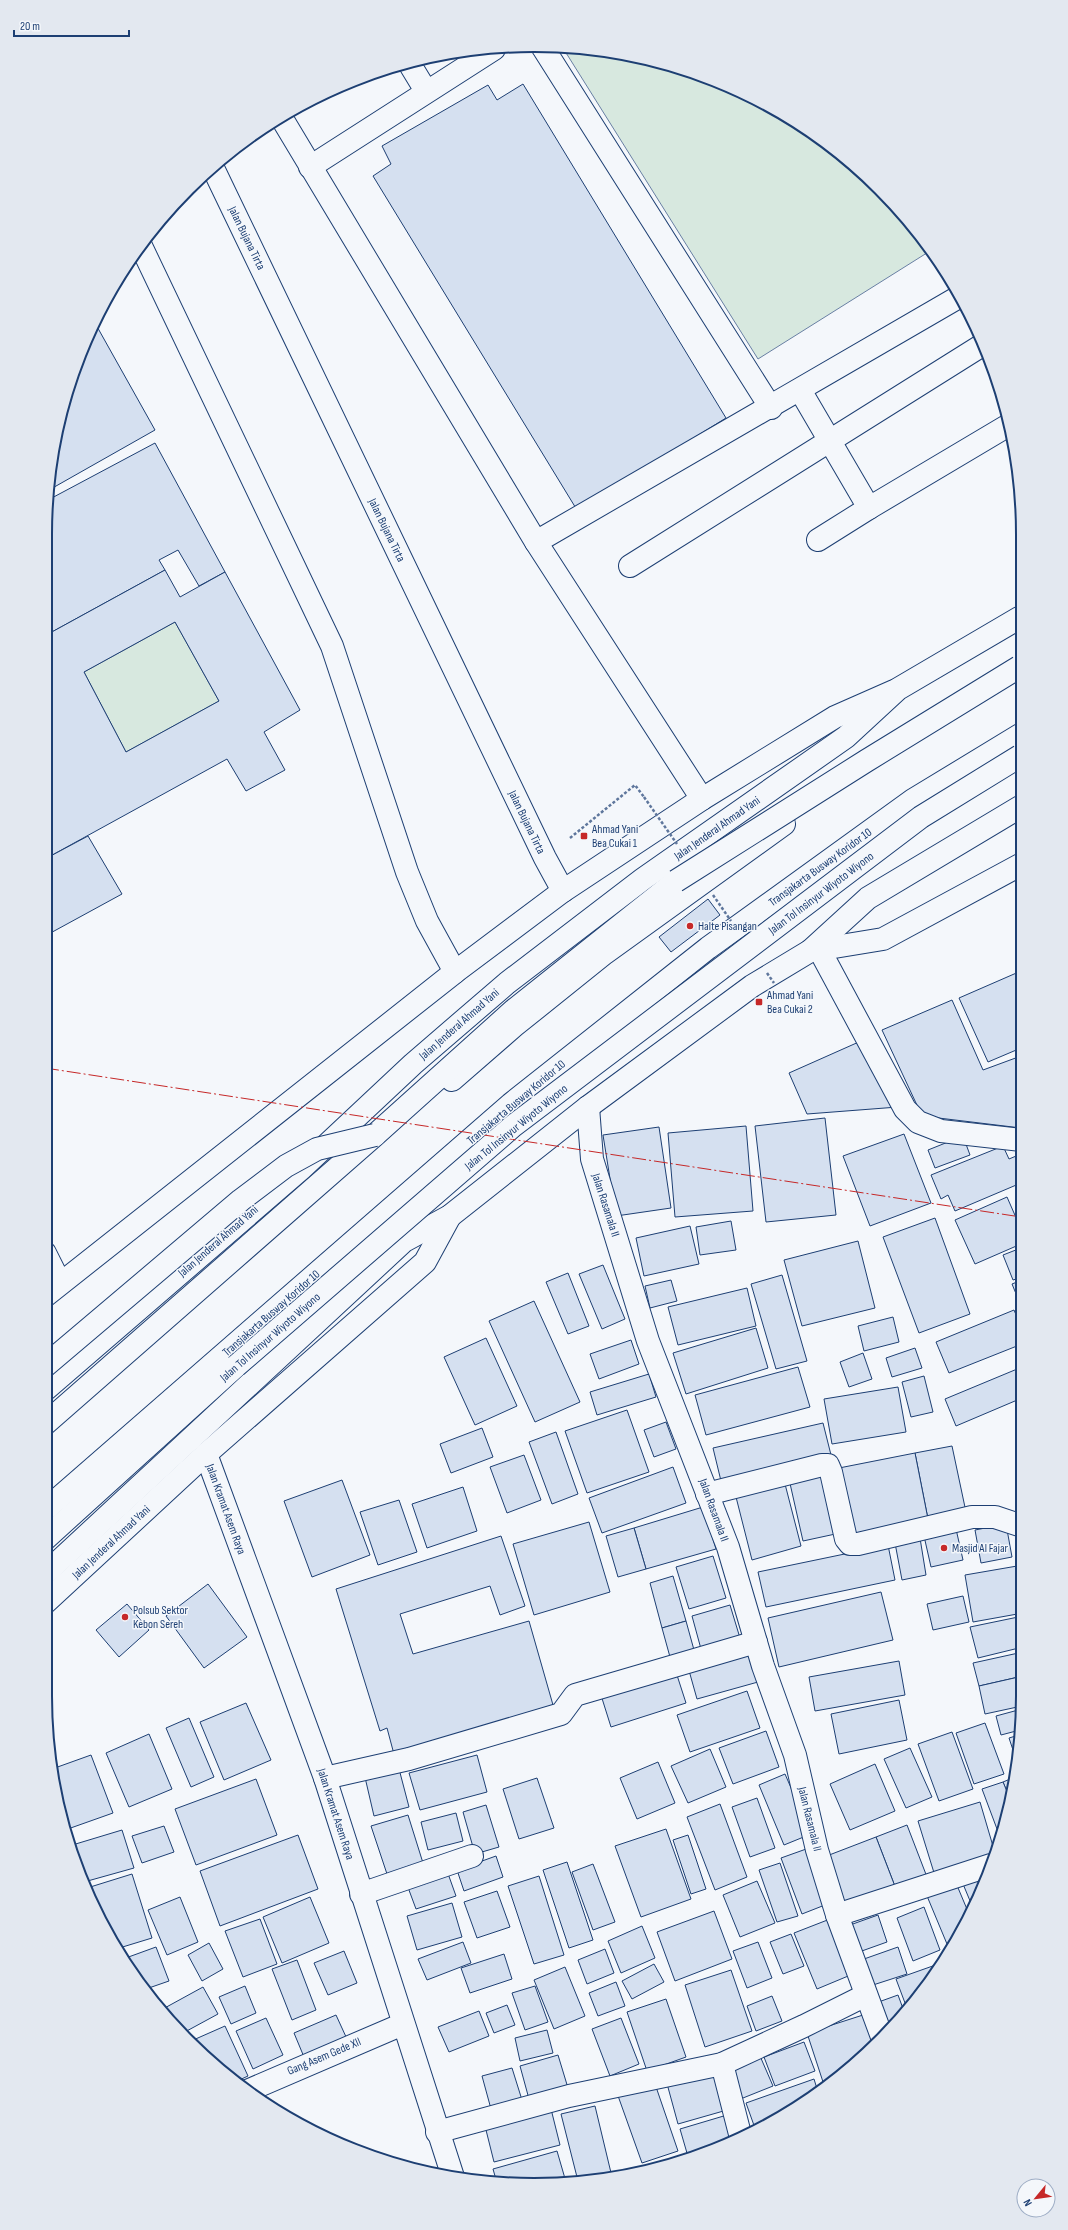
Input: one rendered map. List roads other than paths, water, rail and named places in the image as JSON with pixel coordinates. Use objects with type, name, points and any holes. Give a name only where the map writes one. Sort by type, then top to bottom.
[{"type":"main road","points":[[546,52],[771,408]]},
{"type":"main road","points":[[310,167],[426,91],[485,55]]},
{"type":"main road","points":[[411,68],[426,91]]},
{"type":"main road","points":[[284,122],[536,542],[702,799]]},
{"type":"main road","name":"Jalan Bujana Tirta","points":[[215,173],[545,858],[563,891]]},
{"type":"main road","points":[[144,252],[332,646],[407,872],[427,921],[456,972]]},
{"type":"main road","points":[[536,542],[771,408],[954,299]]},
{"type":"main road","points":[[630,566],[978,348]]},
{"type":"main road","points":[[800,390],[869,508]]},
{"type":"main road","points":[[818,540],[1004,428]]},
{"type":"main road","name":"Jalan Jenderal Ahmad Yani","points":[[53,1290],[456,972],[563,891],[702,799],[835,717],[898,689],[1016,620]]},
{"type":"main road","points":[[52,1418],[375,1135],[514,1010],[676,881],[859,765],[1016,669]]},
{"type":"main road","points":[[52,1428],[514,1026],[605,953],[804,810],[903,746],[1016,680]]},
{"type":"main road","name":"Jalan Jenderal Ahmad Yani","points":[[52,1384],[301,1169],[413,1064],[507,983],[643,879],[846,737],[898,689]]},
{"type":"main road","name":"Transjakarta Busway Koridor 10","points":[[52,1504],[511,1104],[708,948],[913,800],[1016,737]]},
{"type":"main road","name":"Jalan Tol Insinyur Wiyoto Wiyono","points":[[52,1533],[236,1366],[513,1126],[922,817],[1016,758]]},
{"type":"main road","name":"Jalan Jenderal Ahmad Yani","points":[[52,1568],[404,1241],[450,1216],[588,1107],[752,986],[814,950],[868,898],[1016,809]]},
{"type":"main road","name":"Jalan Jenderal Ahmad Yani","points":[[814,950],[883,939],[1016,867]]},
{"type":"main road","points":[[814,950],[905,1109],[918,1122],[941,1131],[1016,1139]]},
{"type":"main road","name":"Jalan Rasamala II","points":[[588,1107],[592,1159],[648,1340],[728,1547],[756,1642],[795,1755],[817,1850],[837,1915],[880,2032]]},
{"type":"main road","points":[[52,1360],[241,1200],[286,1166],[317,1149],[375,1135]]},
{"type":"main road","name":"Jalan Jenderal Ahmad Yani","points":[[52,1597],[206,1454],[424,1262],[450,1216]]},
{"type":"main road","name":"Jalan Kramat Asem Raya","points":[[206,1454],[325,1778],[450,2171]]},
{"type":"main road","points":[[707,1494],[822,1465],[828,1466],[831,1472],[846,1539],[850,1544],[858,1544],[972,1517],[995,1517],[1016,1524]]},
{"type":"main road","points":[[325,1778],[409,1759],[561,1714],[575,1695],[756,1642]]},
{"type":"main road","points":[[361,1894],[472,1856]]},
{"type":"main road","points":[[837,1915],[984,1867]]},
{"type":"main road","points":[[437,2132],[569,2096],[722,2064],[866,1995]]},
{"type":"main road","name":"Gang Asem Gede XII","points":[[254,2088],[403,2024]]},
{"type":"main road","points":[[722,2064],[739,2131]]},
{"type":"place","name":"Ahmad Yani Bea Cukai 1","points":[[584,836]]},
{"type":"place","name":"Halte Pisangan","points":[[690,926]]},
{"type":"place","name":"Ahmad Yani Bea Cukai 2","points":[[759,1002]]},
{"type":"place","name":"Masjid Al Fajar","points":[[944,1548]]},
{"type":"place","name":"Polsub Sektor Kebon Sereh","points":[[125,1617]]}]
